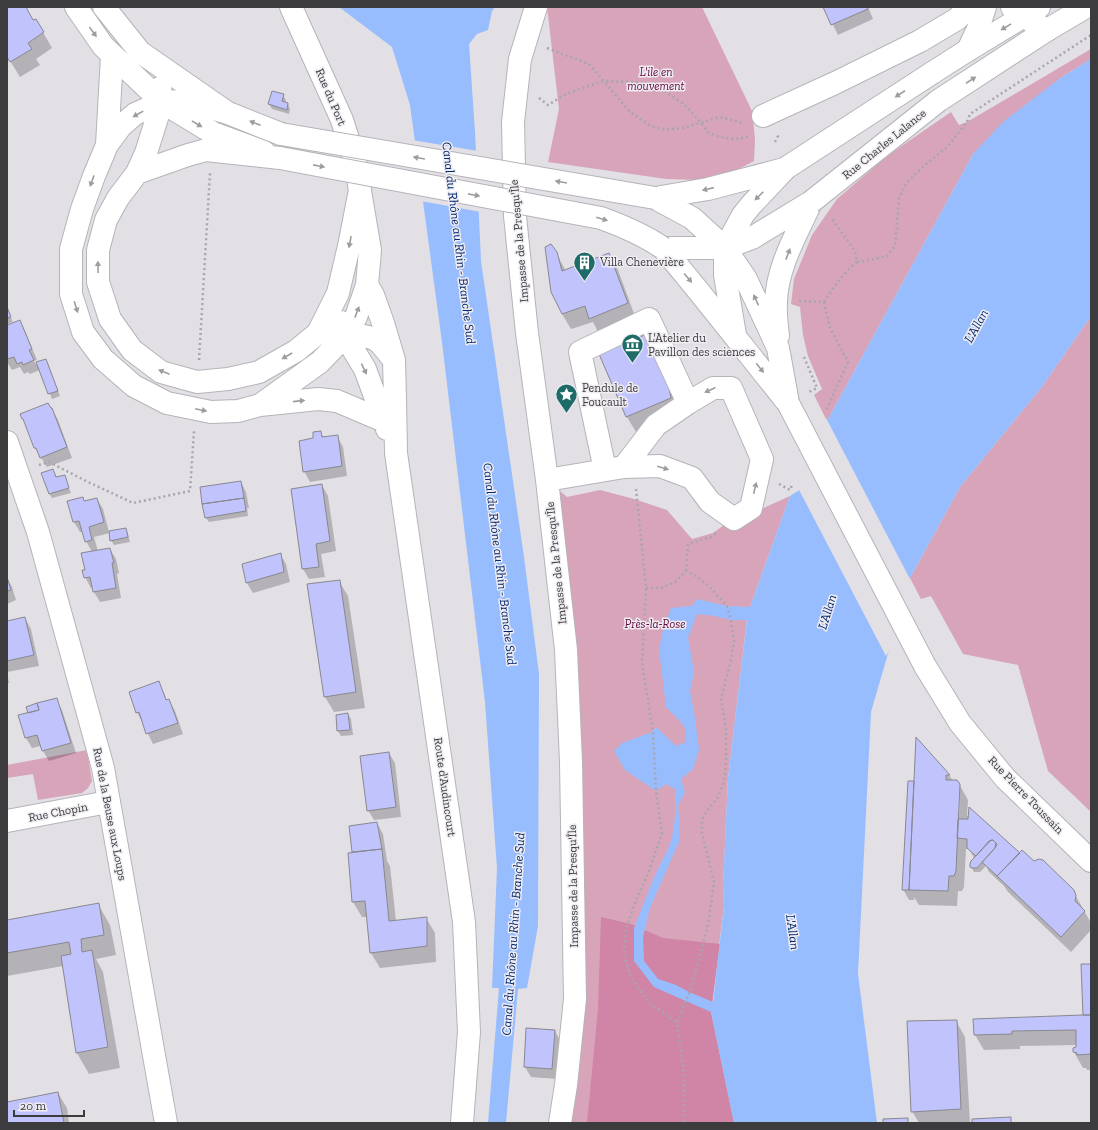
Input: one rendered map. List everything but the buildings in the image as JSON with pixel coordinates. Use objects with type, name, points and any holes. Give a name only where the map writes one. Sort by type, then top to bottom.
[{"type":"main road","points":[[76,7],[103,46],[112,56],[162,102],[213,133],[280,158]]},
{"type":"main road","points":[[104,7],[158,77],[162,102],[146,153],[138,172],[118,198],[106,220],[98,250],[98,282],[110,320],[132,350],[161,372],[197,382],[228,379],[259,372],[296,351],[318,333],[338,293],[360,190]]},
{"type":"main road","name":"Rue du Port","points":[[260,405],[320,362],[344,336],[356,317],[367,285],[370,250],[355,161],[342,120],[291,7]]},
{"type":"main road","name":"Impasse de la Presqu'Île","points":[[536,7],[520,59],[513,122],[515,216],[527,333],[566,650],[571,762],[576,999],[560,1123]]},
{"type":"main road","points":[[761,125],[835,83],[920,41],[957,19],[969,7]]},
{"type":"main road","points":[[968,50],[978,30],[985,7]]},
{"type":"main road","name":"Rue Charles Lalance","points":[[778,348],[776,302],[780,273],[792,243],[812,202],[938,101],[1059,19],[1086,7]]},
{"type":"main road","points":[[735,338],[725,275],[726,248],[742,215],[786,168],[968,50],[1026,10],[1034,23],[1059,19]]},
{"type":"main road","points":[[140,52],[228,113]]},
{"type":"main road","points":[[107,145],[112,56]]},
{"type":"main road","points":[[384,421],[337,401],[318,399],[260,405],[238,411],[211,412],[166,403],[134,386],[103,359],[84,332],[71,294],[71,249],[82,209],[107,145],[121,126],[136,114],[162,102],[184,101],[228,113],[281,134],[655,198],[692,218],[726,248],[746,279],[778,348],[788,403]]},
{"type":"main road","points":[[138,172],[206,150],[280,158],[601,218],[629,229],[655,242],[663,248],[698,289],[735,338],[788,403]]},
{"type":"main road","points":[[655,198],[708,189],[786,168]]},
{"type":"main road","points":[[663,248],[726,248],[752,238],[812,202]]},
{"type":"main road","points":[[367,285],[373,295],[384,323],[394,360],[396,453]]},
{"type":"main road","points":[[338,293],[344,336],[365,369],[396,453]]},
{"type":"main road","points":[[621,468],[580,352],[649,319],[688,403]]},
{"type":"main road","points":[[318,333],[344,336],[362,335],[377,340],[394,360]]},
{"type":"main road","points":[[546,480],[621,468],[660,466],[692,478],[710,502],[734,519],[751,508],[762,459],[731,388],[713,388],[656,425],[621,468]]},
{"type":"main road","name":"Rue Pierre Toussain","points":[[788,403],[925,666],[960,723],[1005,778],[1091,861]]},
{"type":"main road","name":"Rue de la Beuse aux Loups","points":[[7,442],[38,532],[103,768],[166,1123]]},
{"type":"main road","name":"Route d'Audincourt","points":[[396,453],[464,922],[469,1032],[462,1123]]},
{"type":"main road","name":"Rue Chopin","points":[[7,821],[108,802]]},
{"type":"path","points":[[826,411],[848,362],[830,328],[824,302],[848,269],[857,262],[887,256],[895,246],[899,198],[907,182],[948,146],[967,122],[970,114],[1091,35]]},
{"type":"path","points":[[540,47],[589,64],[630,112],[651,126],[666,130],[682,128],[720,117],[761,125],[778,136],[783,131]]},
{"type":"path","points":[[534,94],[548,105],[566,94],[603,81],[652,84],[684,104],[709,133],[725,138],[739,139],[749,136]]},
{"type":"path","points":[[197,382],[210,171],[213,151]]},
{"type":"path","points":[[832,220],[855,250],[857,262]]},
{"type":"path","points":[[796,300],[824,302]]},
{"type":"path","points":[[788,403],[817,388],[802,351]]},
{"type":"path","points":[[17,472],[49,462],[133,503],[190,491],[195,409]]},
{"type":"path","points":[[621,468],[646,588],[642,662],[652,732],[656,791],[662,834],[626,929],[624,955],[631,978],[650,1003],[678,1023]]},
{"type":"path","points":[[646,588],[661,588],[675,582],[686,571],[688,544],[711,537],[734,519]]},
{"type":"path","points":[[684,1123],[684,1072],[678,1023],[690,991],[709,919],[714,882],[702,833],[702,820],[718,797],[724,782],[726,763],[726,730],[721,699],[731,660],[734,641],[727,606],[709,586],[686,571]]},
{"type":"green space","name":"L'ile en mouvement","points":[[547,7],[702,7],[752,111],[755,139],[754,161],[731,173],[699,180],[666,179],[548,162],[559,109]]},
{"type":"green space","points":[[1091,49],[1091,59],[1059,79],[973,154],[827,421],[814,395],[822,389],[808,356],[803,335],[800,307],[791,304],[794,279],[812,235],[837,199],[887,156],[951,112],[959,125],[967,122]]},
{"type":"green space","points":[[1091,316],[1091,812],[1048,771],[1018,665],[963,654],[931,596],[921,599],[910,578],[960,487],[1041,388]]},
{"type":"green space","name":"Près-la-Rose","points":[[547,480],[567,497],[600,490],[667,510],[692,539],[713,533],[727,523],[790,496],[747,619],[728,778],[723,886],[724,905],[711,1012],[734,1123],[560,1123],[575,999]]},
{"type":"green space","points":[[87,750],[92,781],[88,788],[82,793],[38,800],[33,774],[7,778],[7,765]]},
{"type":"shaded area","points":[[601,917],[631,924],[663,938],[720,944],[711,1012],[734,1123],[587,1123],[598,1009]]},
{"type":"water","name":"Canal du Rhône au Rhin - Branche Sud","points":[[339,7],[495,7],[492,11],[488,30],[477,34],[469,44],[481,261],[524,557],[539,674],[538,926],[527,988],[518,989],[506,1123],[488,1123],[499,988],[492,988],[497,868],[485,702],[442,342],[410,105],[392,47]]},
{"type":"water","name":"L'Allan","points":[[1091,59],[1091,316],[1041,388],[960,487],[910,578],[871,712],[858,974],[877,1123],[734,1123],[711,1012],[654,987],[634,961],[634,928],[655,875],[672,838],[675,817],[675,789],[666,784],[656,791],[625,770],[614,751],[622,743],[652,732],[656,727],[676,746],[686,742],[686,730],[680,721],[666,707],[659,649],[663,630],[671,608],[692,606],[697,599],[727,606],[750,607],[790,496],[801,489],[827,421],[973,154],[1003,122],[1059,79]],"holes":[[[697,614],[731,620],[747,620],[728,778],[723,886],[724,905],[713,1002],[676,985],[658,979],[644,961],[643,937],[650,908],[679,842],[678,806],[685,792],[681,779],[693,769],[699,750],[690,691],[694,672],[688,638]]]},
{"type":"pier","points":[[412,140],[478,151],[481,212],[421,201]]},
{"type":"pier","points":[[826,418],[911,581],[892,646],[886,656],[798,488]]},
{"type":"place","name":"Villa Chenevière","points":[[585,282]]},
{"type":"place","name":"L'Atelier du Pavillon des sciences","points":[[632,364]]},
{"type":"place","name":"Pendule de Foucault","points":[[567,414]]}]
